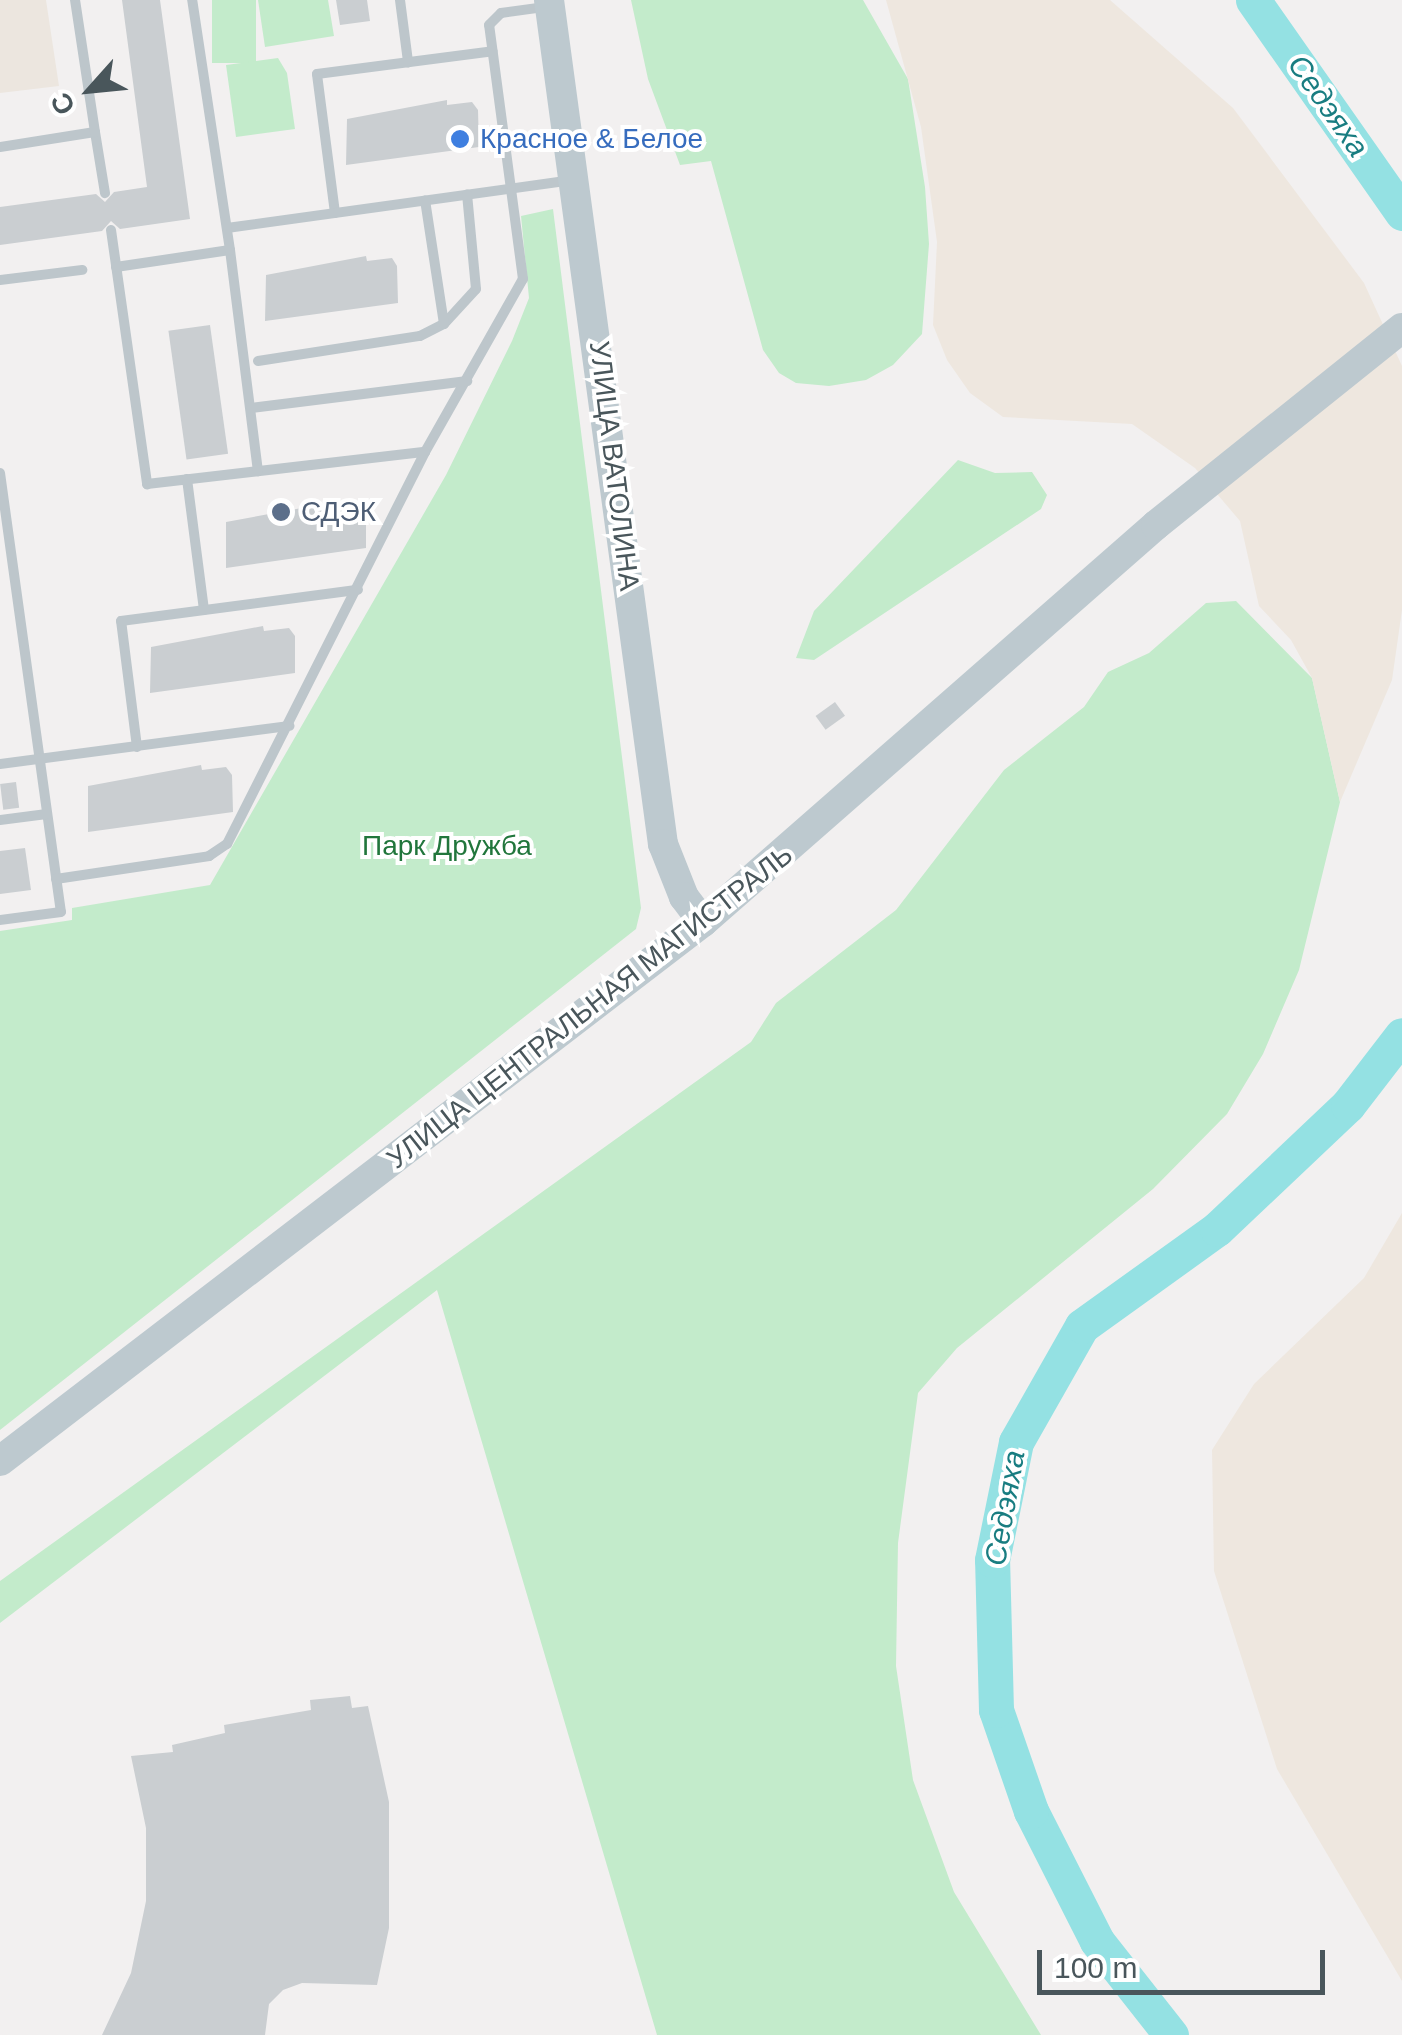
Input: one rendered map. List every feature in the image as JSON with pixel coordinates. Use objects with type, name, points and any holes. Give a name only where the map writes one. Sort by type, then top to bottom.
[{"type":"main road","name":"УЛИЦА ВАТОЛИНА","points":[[550,3],[577,179],[663,844],[671,872],[703,922]]},
{"type":"main road","name":"УЛИЦА ЦЕНТРАЛЬНАЯ МАГИСТРАЛЬ","points":[[0,1461],[703,922],[1156,525],[1402,328]]},
{"type":"lane","points":[[75,0],[105,193]]},
{"type":"lane","points":[[192,0],[227,228],[258,471]]},
{"type":"lane","points":[[400,0],[408,62]]},
{"type":"lane","points":[[56,878],[218,852],[290,726],[425,452],[523,278],[493,51],[495,15],[550,3]]},
{"type":"lane","points":[[335,213],[316,74],[493,51]]},
{"type":"lane","points":[[0,147],[96,132]]},
{"type":"lane","points":[[227,228],[577,179]]},
{"type":"lane","points":[[258,362],[420,336],[444,324],[476,289],[466,194]]},
{"type":"lane","points":[[425,200],[444,324]]},
{"type":"lane","points":[[111,230],[147,484],[425,452]]},
{"type":"lane","points":[[116,267],[230,250]]},
{"type":"lane","points":[[0,280],[82,270]]},
{"type":"lane","points":[[251,408],[466,381]]},
{"type":"lane","points":[[0,473],[61,912],[0,920]]},
{"type":"lane","points":[[187,479],[204,610]]},
{"type":"lane","points":[[137,747],[120,621],[358,590]]},
{"type":"lane","points":[[0,764],[290,726]]},
{"type":"lane","points":[[0,820],[47,814]]},
{"type":"shaded area","points":[[0,0],[46,0],[59,86],[0,93]]},
{"type":"green space","points":[[212,0],[256,0],[256,63],[212,63]]},
{"type":"green space","points":[[258,0],[328,0],[334,36],[265,47]]},
{"type":"green space","points":[[631,0],[863,0],[908,79],[925,187],[929,244],[922,334],[893,365],[866,380],[829,386],[796,383],[779,373],[763,350],[711,161],[680,165],[648,79]]},
{"type":"green space","points":[[278,58],[287,73],[295,129],[236,137],[226,65]]},
{"type":"green space","name":"Парк Дружба","points":[[553,209],[641,908],[636,929],[0,1430],[0,931],[72,920],[72,908],[210,885],[446,475],[512,341],[529,298],[521,216]]},
{"type":"green space","points":[[958,460],[995,473],[1032,472],[1047,495],[1041,509],[814,660],[796,658],[814,611]]},
{"type":"green space","points":[[1236,601],[1312,678],[1340,802],[1299,970],[1263,1054],[1227,1114],[1153,1189],[957,1348],[918,1393],[898,1543],[896,1666],[913,1780],[954,1892],[1041,2035],[657,2035],[437,1290],[0,1623],[0,1581],[751,1042],[776,1003],[896,910],[1004,770],[1084,707],[1108,672],[1149,653],[1206,603]]},
{"type":"sand","points":[[886,0],[1110,0],[1233,108],[1364,283],[1402,366],[1402,610],[1392,680],[1340,802],[1312,678],[1291,640],[1259,606],[1240,521],[1195,468],[1132,424],[1003,417],[970,393],[947,360],[933,325],[937,242],[921,127]]},
{"type":"sand","points":[[1402,1213],[1402,1981],[1277,1769],[1214,1571],[1212,1450],[1254,1384],[1364,1278]]},
{"type":"building","points":[[122,0],[160,0],[190,219],[120,229],[111,221],[102,231],[0,245],[0,207],[96,194],[105,202],[114,192],[147,187]]},
{"type":"building","points":[[336,0],[367,0],[370,21],[340,25]]},
{"type":"building","points":[[447,100],[447,105],[472,102],[478,110],[479,147],[346,165],[347,119]]},
{"type":"building","points":[[366,256],[367,261],[392,258],[397,266],[398,303],[265,321],[266,275]]},
{"type":"building","points":[[210,325],[228,454],[187,460],[168,331]]},
{"type":"building","points":[[334,502],[335,507],[360,503],[366,511],[366,548],[226,568],[226,522]]},
{"type":"building","points":[[263,626],[264,631],[289,628],[295,636],[295,673],[150,693],[151,647]]},
{"type":"building","points":[[835,702],[845,716],[826,730],[816,716]]},
{"type":"building","points":[[201,765],[202,770],[226,767],[232,775],[233,812],[88,832],[88,786]]},
{"type":"building","points":[[16,782],[19,808],[3,810],[0,784]]},
{"type":"building","points":[[25,848],[31,890],[0,894],[0,851]]},
{"type":"building","points":[[350,1696],[352,1708],[368,1706],[389,1802],[389,1928],[377,1985],[302,1983],[283,1990],[269,2004],[265,2035],[102,2035],[131,1973],[146,1901],[146,1828],[131,1756],[173,1752],[172,1745],[225,1733],[224,1725],[311,1710],[310,1700]]},
{"type":"waterway","name":"Седэяха","points":[[1253,0],[1402,213]]},
{"type":"waterway","name":"Седэяха","points":[[1171,2035],[1097,1941],[1031,1811],[996,1710],[992,1560],[1016,1442],[1082,1326],[1217,1229],[1348,1105],[1402,1035]]},
{"type":"place","name":"Красное & Белое","points":[[460,139]]},
{"type":"place","name":"СДЭК","points":[[281,512]]}]
